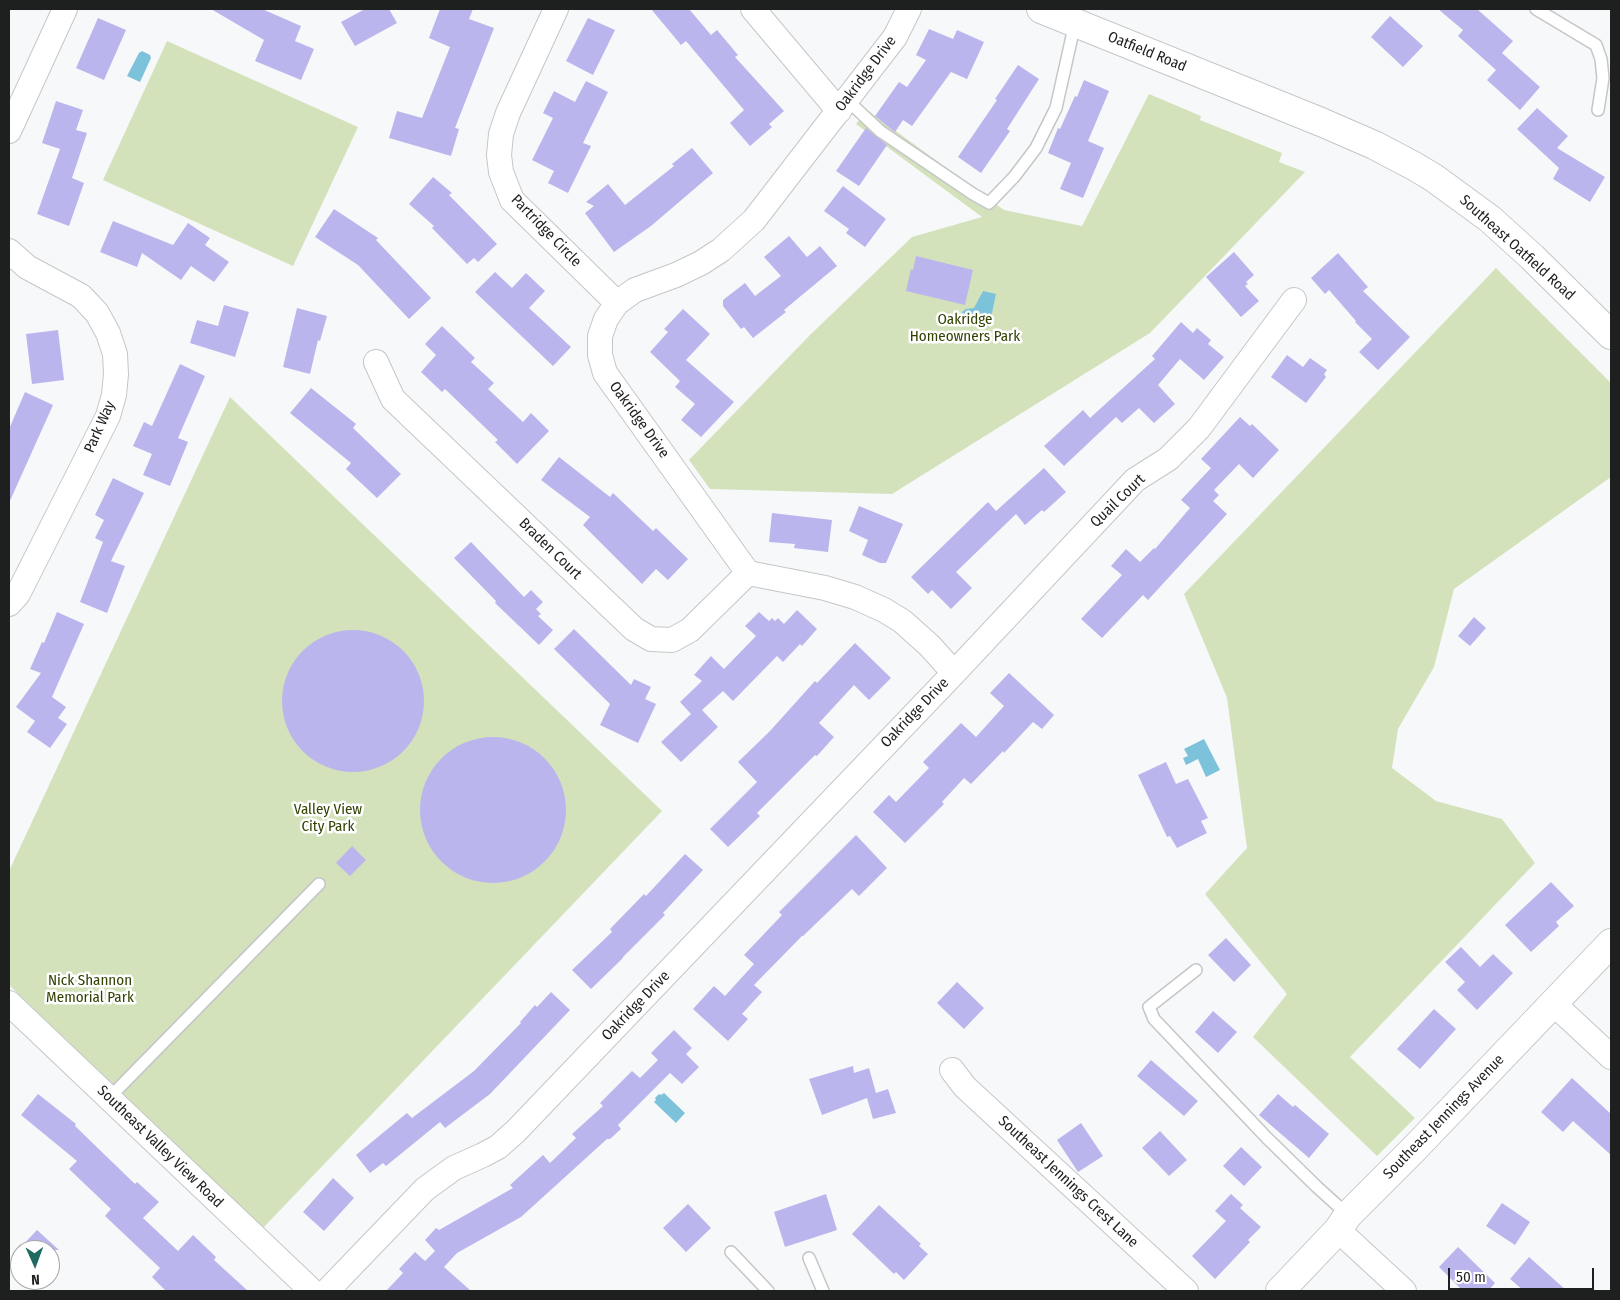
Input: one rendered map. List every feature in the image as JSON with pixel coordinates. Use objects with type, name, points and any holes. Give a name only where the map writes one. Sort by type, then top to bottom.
[{"type":"main road","name":"Oatfield Road","points":[[1041,9],[1253,94]]},
{"type":"main road","name":"Southeast Oatfield Road","points":[[1253,94],[1374,145],[1434,178],[1479,210],[1503,231],[1611,335]]},
{"type":"main road","name":"Southeast Jennings Avenue","points":[[1280,1291],[1343,1222],[1611,943]]},
{"type":"street","points":[[9,131],[65,9]]},
{"type":"street","name":"Partridge Circle","points":[[556,9],[508,113],[501,134],[499,155],[501,172],[512,200],[617,303]]},
{"type":"street","points":[[752,9],[843,105]]},
{"type":"street","name":"Oakridge Drive","points":[[327,1291],[426,1189],[454,1168],[498,1147],[516,1131],[954,673],[930,646],[902,621],[884,610],[825,588],[748,573],[605,373],[600,355],[600,336],[606,319],[617,303],[634,290],[676,275],[701,263],[721,250],[754,220],[895,37],[910,9]]},
{"type":"street","name":"Park Way","points":[[9,251],[27,267],[81,296],[97,313],[108,333],[115,354],[116,374],[114,395],[108,416],[18,594],[9,604]]},
{"type":"street","name":"Quail Court","points":[[954,673],[1135,480],[1168,459],[1199,428],[1294,300]]},
{"type":"street","name":"Braden Court","points":[[376,362],[393,399],[634,629],[651,639],[672,640],[690,630],[748,573]]},
{"type":"street","name":"Southeast Valley View Road","points":[[9,1002],[312,1291]]},
{"type":"street","points":[[1554,1004],[1611,1057]]},
{"type":"street","name":"Southeast Jennings Crest Lane","points":[[952,1070],[965,1087],[1186,1291]]},
{"type":"street","points":[[1343,1222],[1404,1291]]},
{"type":"lane","points":[[1536,9],[1596,45],[1601,58],[1603,78],[1598,110]]},
{"type":"lane","points":[[843,105],[972,194],[989,202],[1014,176],[1036,148],[1056,108],[1076,23]]},
{"type":"lane","points":[[109,1098],[319,884]]},
{"type":"lane","points":[[1196,970],[1149,1008],[1154,1019],[1317,1188],[1343,1222]]},
{"type":"lane","points":[[731,1252],[768,1291]]},
{"type":"lane","points":[[809,1258],[823,1291]]},
{"type":"green space","points":[[167,41],[358,127],[293,266],[103,180]]},
{"type":"green space","name":"Oakridge Homeowners Park","points":[[1149,94],[1201,116],[1200,120],[1282,153],[1279,162],[1305,172],[1150,333],[892,494],[710,489],[689,460],[810,335],[912,237],[982,217],[856,124],[867,110],[1004,210],[1082,226]]},
{"type":"green space","points":[[1496,268],[1611,383],[1611,477],[1454,589],[1434,667],[1398,729],[1392,768],[1436,801],[1502,819],[1535,863],[1350,1057],[1415,1118],[1377,1156],[1253,1037],[1287,994],[1205,894],[1247,848],[1227,698],[1184,594]]},
{"type":"green space","name":"Valley View City Park","points":[[230,397],[662,811],[263,1228],[9,985],[9,871]]},
{"type":"water","points":[[142,51],[150,55],[151,58],[140,82],[127,76],[139,53]]},
{"type":"water","points":[[983,291],[996,294],[989,327],[966,323],[962,316],[962,312],[966,309],[974,308]]},
{"type":"water","points":[[1204,739],[1220,770],[1206,777],[1198,759],[1186,765],[1183,758],[1188,756],[1184,749]]},
{"type":"water","points":[[664,1093],[685,1113],[676,1123],[654,1102],[659,1094]]},
{"type":"building","points":[[211,9],[262,9],[301,26],[295,41],[314,49],[301,80],[255,61],[264,40]]},
{"type":"building","points":[[365,9],[389,9],[397,23],[355,46],[341,22]]},
{"type":"building","points":[[440,9],[473,9],[469,19],[494,28],[455,128],[459,129],[451,156],[389,138],[397,111],[422,118],[450,47],[429,38]]},
{"type":"building","points":[[651,9],[689,9],[711,35],[717,30],[738,55],[735,57],[784,111],[769,124],[772,127],[750,146],[730,123],[744,110],[686,41],[681,45]]},
{"type":"building","points":[[1438,9],[1477,9],[1513,41],[1502,53],[1540,87],[1520,110],[1487,80],[1496,70],[1458,36],[1463,30]]},
{"type":"building","points":[[1390,16],[1423,46],[1403,67],[1371,37]]},
{"type":"building","points":[[98,18],[126,30],[104,80],[76,68]]},
{"type":"building","points":[[588,18],[615,30],[593,75],[566,61]]},
{"type":"building","points":[[929,29],[953,39],[957,30],[984,42],[967,79],[951,72],[912,126],[903,120],[895,132],[875,116],[899,82],[907,87],[926,60],[916,55]]},
{"type":"building","points":[[1018,65],[1039,79],[1007,129],[1010,131],[981,173],[958,157],[997,100],[995,99]]},
{"type":"building","points":[[1084,80],[1109,91],[1088,141],[1104,148],[1083,198],[1060,189],[1071,163],[1048,153],[1058,128],[1060,129]]},
{"type":"building","points":[[586,81],[608,92],[583,143],[591,146],[568,193],[548,183],[554,171],[532,160],[553,118],[543,113],[554,91],[575,102]]},
{"type":"building","points":[[56,101],[83,110],[76,130],[87,133],[72,178],[84,183],[69,226],[37,214],[60,149],[42,143]]},
{"type":"building","points":[[1537,108],[1568,136],[1557,148],[1605,177],[1590,202],[1553,179],[1559,168],[1517,129]]},
{"type":"building","points":[[866,128],[887,145],[859,186],[836,171]]},
{"type":"building","points":[[692,148],[713,173],[651,226],[614,252],[585,213],[594,206],[586,202],[608,184],[625,205],[674,166],[672,164]]},
{"type":"building","points":[[433,177],[452,193],[449,195],[497,244],[478,262],[474,258],[467,264],[432,228],[434,226],[409,204]]},
{"type":"building","points":[[843,186],[886,219],[865,247],[846,233],[849,229],[824,211]]},
{"type":"building","points":[[334,209],[378,238],[376,240],[431,298],[409,319],[358,265],[315,237]]},
{"type":"building","points":[[113,221],[173,245],[188,223],[210,238],[205,245],[229,262],[214,282],[191,266],[181,280],[142,253],[137,267],[100,252]]},
{"type":"building","points":[[789,236],[807,257],[820,246],[837,266],[784,310],[786,312],[753,338],[744,327],[741,329],[723,306],[723,300],[745,283],[755,296],[781,276],[764,257]]},
{"type":"building","points":[[1234,252],[1254,275],[1246,282],[1248,284],[1245,286],[1259,301],[1241,317],[1206,277]]},
{"type":"building","points":[[1338,253],[1368,287],[1363,291],[1410,337],[1378,370],[1359,352],[1372,339],[1355,322],[1329,290],[1325,294],[1311,278]]},
{"type":"building","points":[[916,256],[973,270],[965,305],[906,291]]},
{"type":"building","points":[[495,272],[512,288],[526,273],[545,291],[529,308],[571,347],[553,366],[475,292]]},
{"type":"building","points":[[224,305],[249,312],[235,357],[190,343],[197,320],[218,326]]},
{"type":"building","points":[[297,308],[327,316],[320,341],[318,340],[310,374],[283,367]]},
{"type":"building","points":[[683,309],[710,334],[686,360],[734,402],[701,437],[681,420],[695,404],[675,387],[680,381],[650,352],[668,332],[664,329]]},
{"type":"building","points":[[1181,322],[1193,333],[1197,328],[1211,340],[1208,344],[1224,357],[1204,380],[1180,359],[1158,385],[1175,404],[1154,423],[1139,408],[1122,423],[1116,417],[1064,466],[1044,446],[1083,410],[1090,418],[1155,359],[1152,356]]},
{"type":"building","points":[[442,326],[475,358],[471,362],[494,383],[488,389],[523,422],[531,413],[549,431],[517,464],[495,442],[498,440],[445,389],[442,392],[421,372],[436,355],[425,344]]},
{"type":"building","points":[[58,330],[64,380],[32,384],[26,334]]},
{"type":"building","points":[[1287,355],[1303,367],[1310,358],[1327,370],[1324,374],[1326,377],[1306,403],[1271,377]]},
{"type":"building","points":[[180,364],[205,376],[178,438],[188,442],[170,486],[143,475],[152,454],[133,446],[144,422],[152,426]]},
{"type":"building","points":[[311,388],[356,424],[353,428],[401,474],[377,498],[346,469],[351,463],[290,413]]},
{"type":"building","points":[[25,392],[53,405],[9,503],[9,429]]},
{"type":"building","points":[[1240,417],[1250,426],[1252,424],[1279,450],[1253,478],[1239,464],[1214,490],[1219,495],[1213,501],[1227,514],[1148,600],[1143,595],[1102,638],[1081,619],[1122,575],[1111,566],[1126,549],[1140,562],[1155,549],[1190,508],[1181,500],[1211,468],[1201,459]]},
{"type":"building","points":[[559,457],[610,497],[613,493],[653,531],[656,528],[688,559],[668,580],[656,569],[642,584],[583,525],[590,517],[541,480]]},
{"type":"building","points":[[1044,468],[1066,492],[1044,512],[1042,510],[1025,525],[1016,514],[956,572],[972,588],[951,609],[932,590],[928,594],[911,577],[988,502],[996,511]]},
{"type":"building","points":[[113,478],[144,493],[111,561],[125,566],[107,613],[80,602],[103,542],[95,538],[104,520],[95,515]]},
{"type":"building","points":[[859,506],[903,524],[886,563],[880,563],[862,555],[868,540],[849,531]]},
{"type":"building","points":[[772,513],[832,520],[828,552],[794,548],[795,544],[769,542]]},
{"type":"building","points":[[471,542],[524,597],[531,590],[543,602],[536,609],[541,614],[538,616],[553,630],[539,645],[495,603],[496,601],[454,558]]},
{"type":"building","points":[[797,610],[817,629],[802,646],[800,644],[783,662],[777,656],[733,701],[723,691],[702,710],[718,727],[681,762],[661,742],[691,714],[680,702],[702,681],[694,675],[711,656],[724,669],[756,636],[745,626],[759,612],[769,621],[772,618],[775,621],[778,618],[784,624]]},
{"type":"building","points":[[57,612],[84,624],[52,697],[66,707],[58,718],[67,724],[50,748],[27,732],[35,721],[16,707],[41,673],[30,669],[42,642],[44,643]]},
{"type":"building","points":[[1474,617],[1486,628],[1470,646],[1458,636]]},
{"type":"building","points":[[574,629],[631,685],[634,679],[651,687],[645,699],[656,704],[638,743],[600,725],[610,704],[554,649]]},
{"type":"building","points":[[353,630],[380,636],[392,642],[403,651],[412,662],[418,674],[424,701],[418,728],[412,740],[403,751],[392,760],[380,766],[353,772],[326,766],[314,760],[303,751],[294,740],[288,728],[282,701],[288,674],[294,662],[303,651],[314,642],[326,636]]},
{"type":"building","points":[[855,643],[891,678],[869,700],[854,685],[819,723],[834,737],[817,756],[815,755],[757,813],[760,816],[728,847],[710,829],[757,782],[738,762],[770,731],[815,681],[817,683]]},
{"type":"building","points":[[1009,673],[1054,715],[1042,729],[1033,722],[971,784],[964,778],[942,802],[944,804],[905,843],[873,812],[889,795],[896,802],[929,768],[923,762],[961,723],[976,737],[1004,706],[990,693]]},
{"type":"building","points":[[493,737],[521,742],[545,758],[561,782],[566,810],[561,838],[545,862],[521,878],[493,883],[465,878],[441,862],[425,838],[420,810],[425,782],[441,758],[465,742]]},
{"type":"building","points":[[1166,762],[1176,784],[1188,779],[1208,818],[1201,821],[1207,833],[1177,848],[1170,836],[1167,837],[1138,775]]},
{"type":"building","points":[[856,835],[887,868],[859,896],[852,889],[754,985],[762,992],[742,1014],[748,1019],[728,1041],[693,1009],[714,986],[725,996],[754,964],[744,955],[782,915],[779,912]]},
{"type":"building","points":[[352,846],[366,860],[350,876],[336,863]]},
{"type":"building","points":[[685,854],[703,870],[663,913],[665,915],[591,989],[572,970],[612,932],[610,929],[644,894],[646,896]]},
{"type":"building","points":[[1551,882],[1574,906],[1556,922],[1559,926],[1531,952],[1505,925]]},
{"type":"building","points":[[1226,938],[1251,965],[1234,982],[1208,955]]},
{"type":"building","points":[[1461,947],[1480,967],[1493,954],[1513,973],[1477,1010],[1457,990],[1465,982],[1445,962]]},
{"type":"building","points":[[957,982],[984,1008],[964,1029],[937,1003]]},
{"type":"building","points":[[551,992],[570,1010],[490,1094],[445,1128],[440,1122],[386,1166],[383,1163],[370,1173],[356,1155],[407,1113],[412,1118],[474,1071],[521,1023],[535,1005],[537,1007]]},
{"type":"building","points":[[1434,1009],[1456,1029],[1420,1069],[1397,1049]]},
{"type":"building","points":[[1213,1011],[1237,1032],[1218,1053],[1195,1032]]},
{"type":"building","points":[[674,1030],[692,1048],[686,1054],[699,1067],[682,1084],[670,1073],[618,1125],[621,1129],[610,1139],[607,1139],[521,1217],[457,1253],[444,1267],[471,1291],[386,1291],[403,1273],[399,1269],[415,1252],[425,1261],[435,1251],[425,1240],[436,1228],[439,1230],[513,1188],[510,1185],[543,1155],[550,1163],[576,1138],[572,1134],[603,1106],[600,1103],[632,1071],[640,1078],[658,1060],[651,1053]]},
{"type":"building","points":[[1151,1060],[1198,1101],[1184,1116],[1137,1076]]},
{"type":"building","points":[[853,1066],[854,1073],[869,1068],[876,1093],[888,1089],[896,1113],[873,1119],[867,1098],[822,1115],[809,1079]]},
{"type":"building","points":[[1572,1078],[1611,1114],[1611,1155],[1573,1121],[1563,1132],[1541,1112]]},
{"type":"building","points":[[38,1094],[76,1124],[75,1126],[135,1184],[137,1182],[159,1202],[143,1218],[178,1251],[193,1235],[216,1257],[214,1260],[248,1291],[166,1291],[152,1277],[160,1268],[105,1216],[111,1209],[69,1169],[77,1161],[21,1115]]},
{"type":"building","points":[[1278,1094],[1293,1107],[1295,1105],[1329,1134],[1309,1158],[1259,1115]]},
{"type":"building","points":[[1081,1123],[1103,1156],[1078,1172],[1057,1140]]},
{"type":"building","points":[[1160,1131],[1187,1160],[1169,1176],[1142,1148]]},
{"type":"building","points":[[1241,1147],[1262,1167],[1244,1186],[1223,1166]]},
{"type":"building","points":[[333,1178],[354,1198],[324,1231],[303,1212]]},
{"type":"building","points":[[826,1194],[837,1230],[785,1247],[774,1212]]},
{"type":"building","points":[[1231,1194],[1243,1205],[1240,1208],[1261,1227],[1248,1240],[1250,1242],[1215,1279],[1192,1256],[1226,1221],[1215,1211]]},
{"type":"building","points":[[1502,1203],[1530,1222],[1515,1245],[1486,1226]]},
{"type":"building","points":[[688,1204],[711,1228],[686,1252],[663,1228]]},
{"type":"building","points":[[879,1205],[921,1244],[919,1246],[928,1254],[904,1280],[896,1272],[894,1274],[852,1234]]},
{"type":"building","points":[[37,1230],[48,1240],[28,1240]]},
{"type":"building","points":[[1458,1247],[1495,1283],[1488,1291],[1463,1291],[1439,1267]]},
{"type":"building","points":[[1529,1257],[1567,1291],[1524,1291],[1510,1279]]},
{"type":"park label","name":"Nick Shannon Memorial Park","points":[[90,990]]}]
